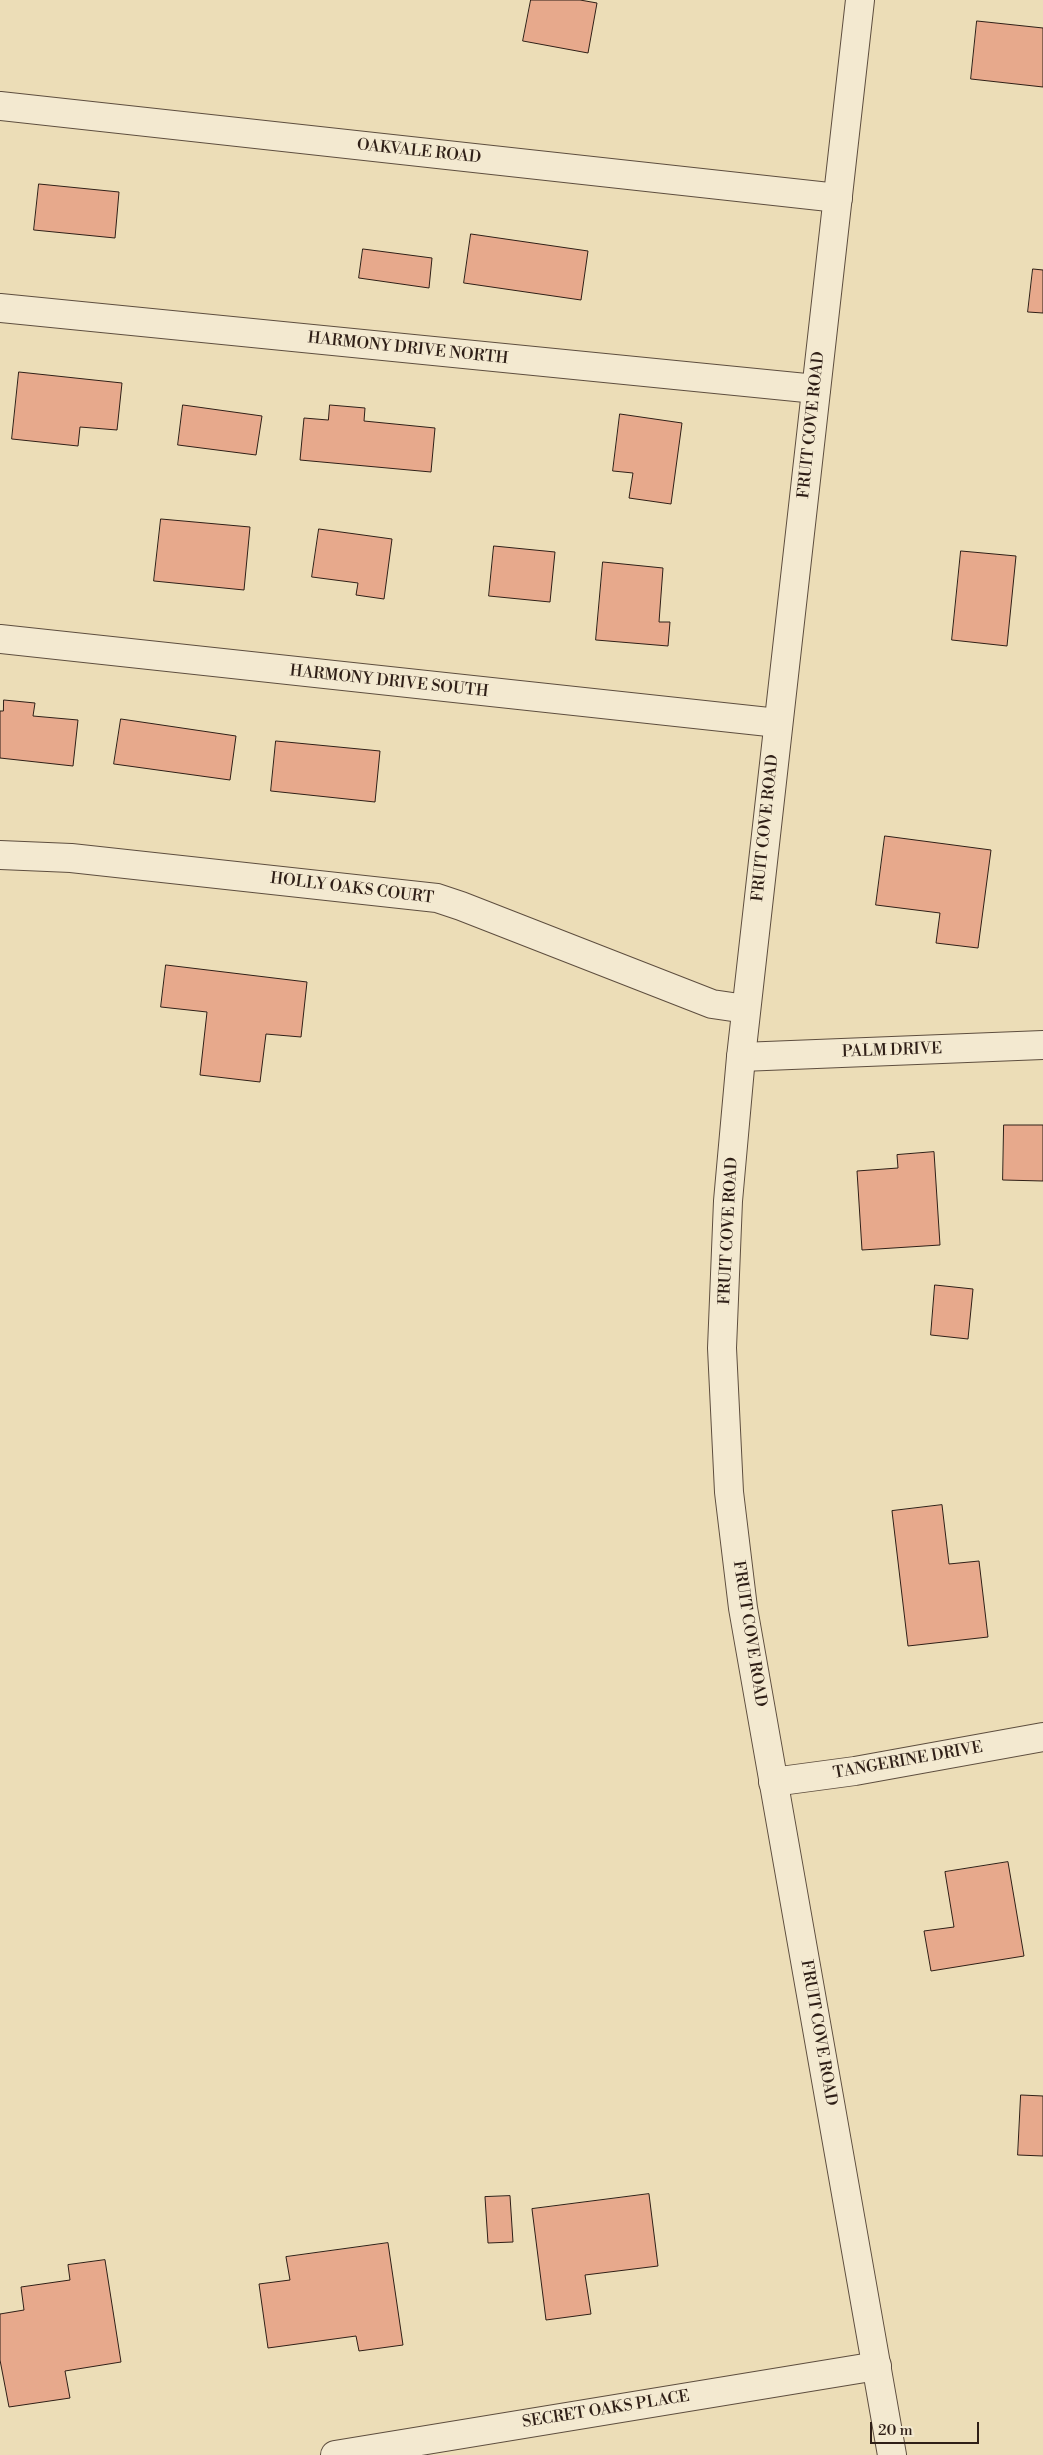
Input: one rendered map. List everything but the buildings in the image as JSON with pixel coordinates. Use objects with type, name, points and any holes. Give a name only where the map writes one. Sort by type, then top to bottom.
[{"type":"street","name":"FRUIT COVE ROAD","points":[[860,0],[741,1057],[728,1201],[722,1348],[729,1492],[743,1608],[892,2455]]},
{"type":"street","name":"OAKVALE ROAD","points":[[0,106],[838,198]]},
{"type":"street","name":"HARMONY DRIVE NORTH","points":[[0,308],[816,389]]},
{"type":"street","name":"HARMONY DRIVE SOUTH","points":[[0,639],[778,723]]},
{"type":"street","name":"HOLLY OAKS COURT","points":[[0,855],[70,858],[437,898],[712,1004],[746,1009]]},
{"type":"street","name":"PALM DRIVE","points":[[741,1057],[1043,1045]]},
{"type":"street","name":"TANGERINE DRIVE","points":[[773,1782],[855,1771],[1043,1737]]},
{"type":"street","name":"SECRET OAKS PLACE","points":[[335,2455],[876,2366]]}]
